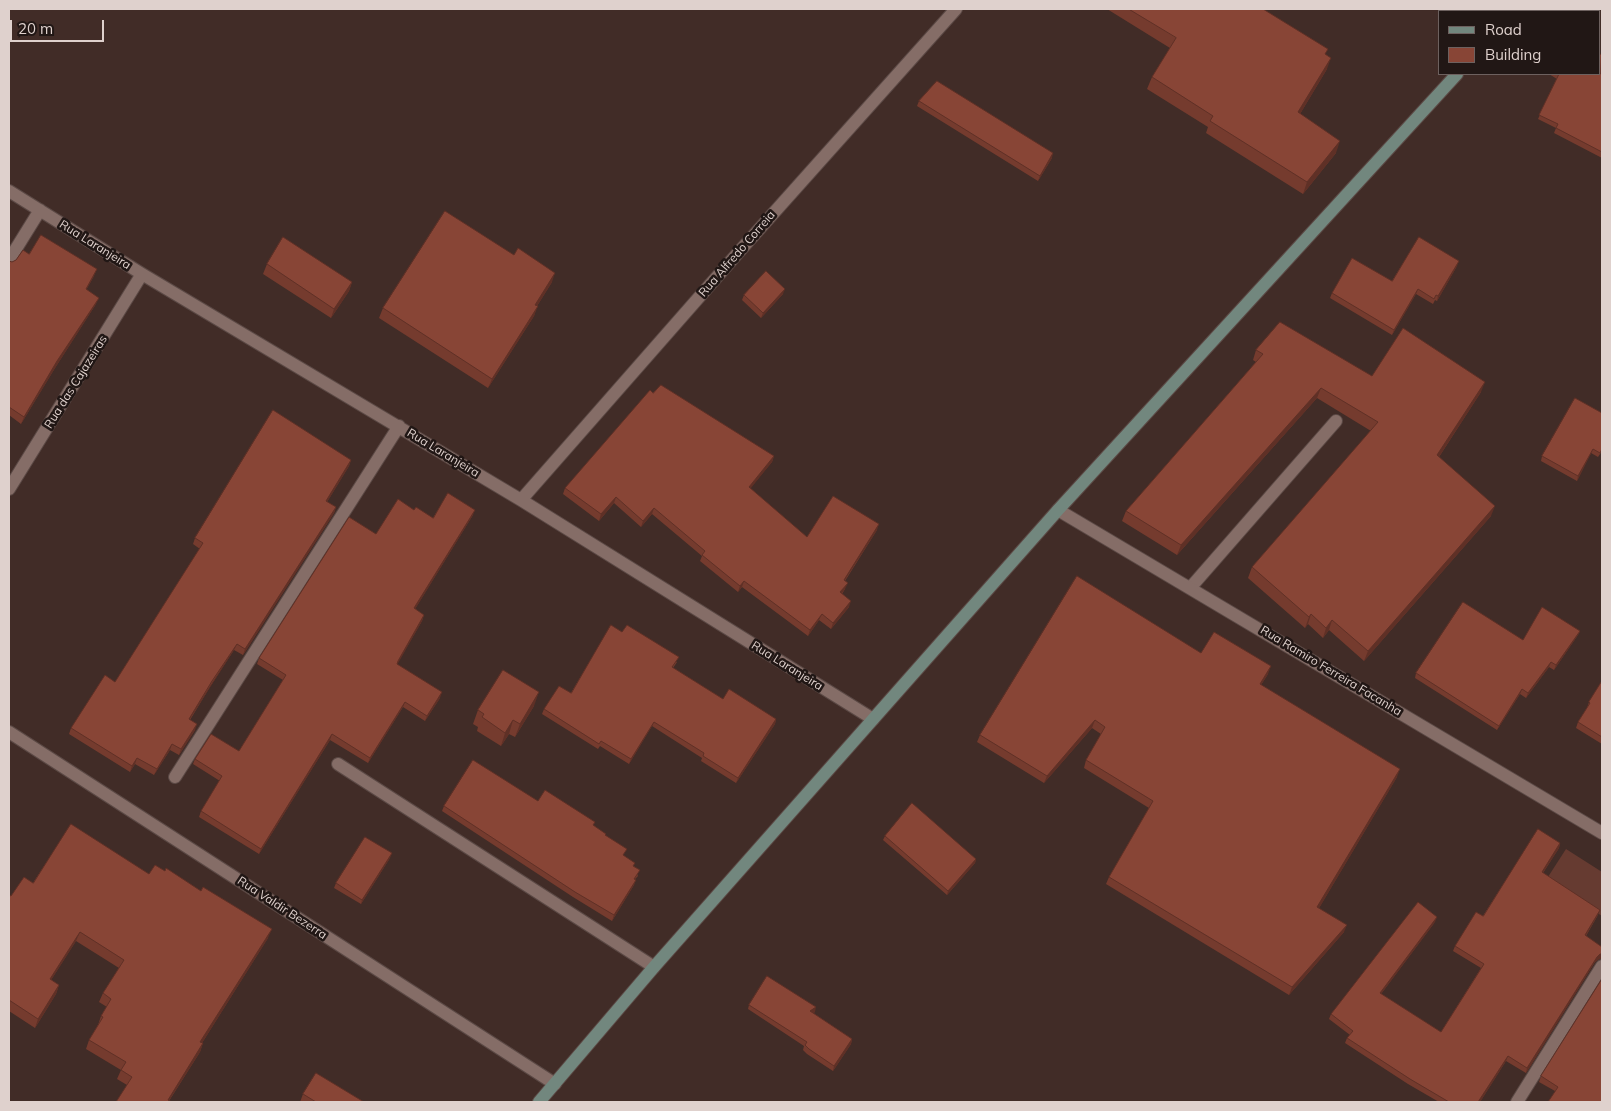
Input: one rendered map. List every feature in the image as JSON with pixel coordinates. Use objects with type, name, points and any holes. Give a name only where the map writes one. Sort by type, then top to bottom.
[{"type":"main road","points":[[539,1102],[654,967],[1058,510],[1456,75]]},
{"type":"street","name":"Rua Alfredo Correia","points":[[521,500],[956,9]]},
{"type":"street","name":"Rua Laranjeira","points":[[9,192],[142,274],[521,500],[873,719]]},
{"type":"street","points":[[9,260],[40,210]]},
{"type":"street","name":"Rua das Cajazeiras","points":[[9,489],[142,274]]},
{"type":"street","points":[[1191,587],[1336,421]]},
{"type":"street","points":[[175,777],[399,426]]},
{"type":"street","name":"Rua Ramiro Ferreira Facanha","points":[[1058,510],[1191,587],[1602,833]]},
{"type":"street","name":"Rua Valdir Bezerra","points":[[9,732],[555,1084]]},
{"type":"street","points":[[338,764],[654,967]]},
{"type":"street","points":[[1517,1102],[1602,966]]},
{"type":"shaded area","points":[[1566,849],[1602,872],[1602,916],[1546,880]]},
{"type":"building","points":[[1129,9],[1263,9],[1328,49],[1325,54],[1331,58],[1298,112],[1340,141],[1307,182],[1210,121],[1213,116],[1152,77],[1176,38]]},
{"type":"building","points":[[1602,55],[1602,152],[1556,128],[1558,124],[1539,115],[1559,75],[1601,75]]},
{"type":"building","points":[[937,81],[1053,153],[1040,176],[919,101]]},
{"type":"building","points":[[445,211],[514,255],[518,248],[555,273],[535,305],[538,306],[492,379],[383,308]]},
{"type":"building","points":[[41,235],[97,269],[86,289],[99,298],[57,361],[24,417],[9,407],[9,261],[16,260],[23,250],[29,254]]},
{"type":"building","points":[[283,237],[352,282],[334,309],[267,264]]},
{"type":"building","points":[[1419,237],[1459,261],[1438,296],[1436,295],[1434,299],[1418,289],[1394,330],[1332,293],[1352,258],[1392,281]]},
{"type":"building","points":[[766,271],[785,289],[763,313],[744,295]]},
{"type":"building","points":[[1280,322],[1372,376],[1403,328],[1485,382],[1437,455],[1495,506],[1368,651],[1332,620],[1326,628],[1311,614],[1309,617],[1252,567],[1378,422],[1321,388],[1181,545],[1126,511],[1263,354],[1256,350]]},
{"type":"building","points":[[661,385],[774,456],[749,487],[807,537],[833,496],[879,524],[844,580],[848,583],[840,592],[851,601],[833,623],[822,614],[810,630],[744,581],[740,586],[702,555],[705,551],[654,508],[643,521],[616,497],[601,514],[565,488],[650,390],[653,393]]},
{"type":"building","points":[[1575,398],[1602,413],[1602,449],[1600,453],[1593,449],[1578,476],[1542,456]]},
{"type":"building","points":[[273,410],[351,460],[326,501],[336,507],[245,649],[237,644],[212,681],[189,719],[197,724],[181,749],[172,744],[157,769],[137,758],[132,766],[71,728],[105,675],[115,682],[203,543],[195,538]]},
{"type":"building","points":[[448,493],[475,510],[414,608],[424,615],[397,664],[442,692],[427,716],[405,702],[370,758],[332,734],[261,849],[201,811],[222,776],[195,759],[211,734],[239,751],[286,675],[259,658],[349,517],[376,534],[398,499],[414,510],[416,507],[433,518]]},
{"type":"building","points":[[1077,576],[1201,653],[1214,632],[1271,666],[1260,684],[1400,769],[1317,907],[1347,925],[1292,987],[1109,877],[1153,801],[1086,760],[1105,727],[1095,720],[1047,776],[980,735]]},
{"type":"building","points":[[1463,602],[1523,640],[1542,607],[1580,631],[1556,665],[1551,662],[1528,693],[1522,689],[1499,726],[1416,673]]},
{"type":"building","points":[[611,625],[622,632],[627,625],[679,657],[672,667],[723,699],[729,689],[776,719],[738,778],[703,756],[704,753],[654,722],[631,759],[601,741],[599,744],[544,709],[559,686],[571,693]]},
{"type":"building","points":[[503,670],[539,692],[520,724],[513,720],[505,733],[482,717],[484,714],[478,710]]},
{"type":"building","points":[[1602,681],[1602,737],[1578,722]]},
{"type":"building","points":[[473,760],[538,801],[545,790],[595,822],[593,825],[627,849],[623,855],[635,863],[633,866],[640,870],[634,879],[636,880],[614,915],[575,892],[444,806]]},
{"type":"building","points":[[912,803],[976,859],[948,891],[885,836]]},
{"type":"building","points":[[71,824],[149,874],[155,865],[165,871],[166,868],[201,891],[203,887],[272,929],[200,1042],[203,1043],[168,1100],[172,1102],[116,1102],[132,1077],[121,1070],[126,1062],[89,1040],[111,999],[103,993],[124,960],[80,932],[50,979],[59,985],[38,1019],[9,1000],[9,895],[11,896],[24,877],[33,883]]},
{"type":"building","points":[[1538,829],[1560,843],[1542,872],[1600,910],[1585,935],[1602,947],[1602,954],[1597,957],[1527,1068],[1508,1056],[1478,1102],[1449,1102],[1347,1038],[1353,1031],[1331,1014],[1418,902],[1437,917],[1380,993],[1441,1032],[1484,964],[1455,946],[1476,912],[1483,916]]},
{"type":"building","points":[[365,837],[392,853],[362,900],[336,883]]},
{"type":"building","points":[[767,976],[816,1007],[810,1011],[852,1039],[834,1066],[809,1049],[805,1045],[807,1042],[749,1005]]},
{"type":"building","points":[[1602,979],[1602,1102],[1548,1102],[1558,1087],[1541,1076]]},
{"type":"building","points":[[316,1073],[364,1102],[316,1102],[303,1094]]}]
